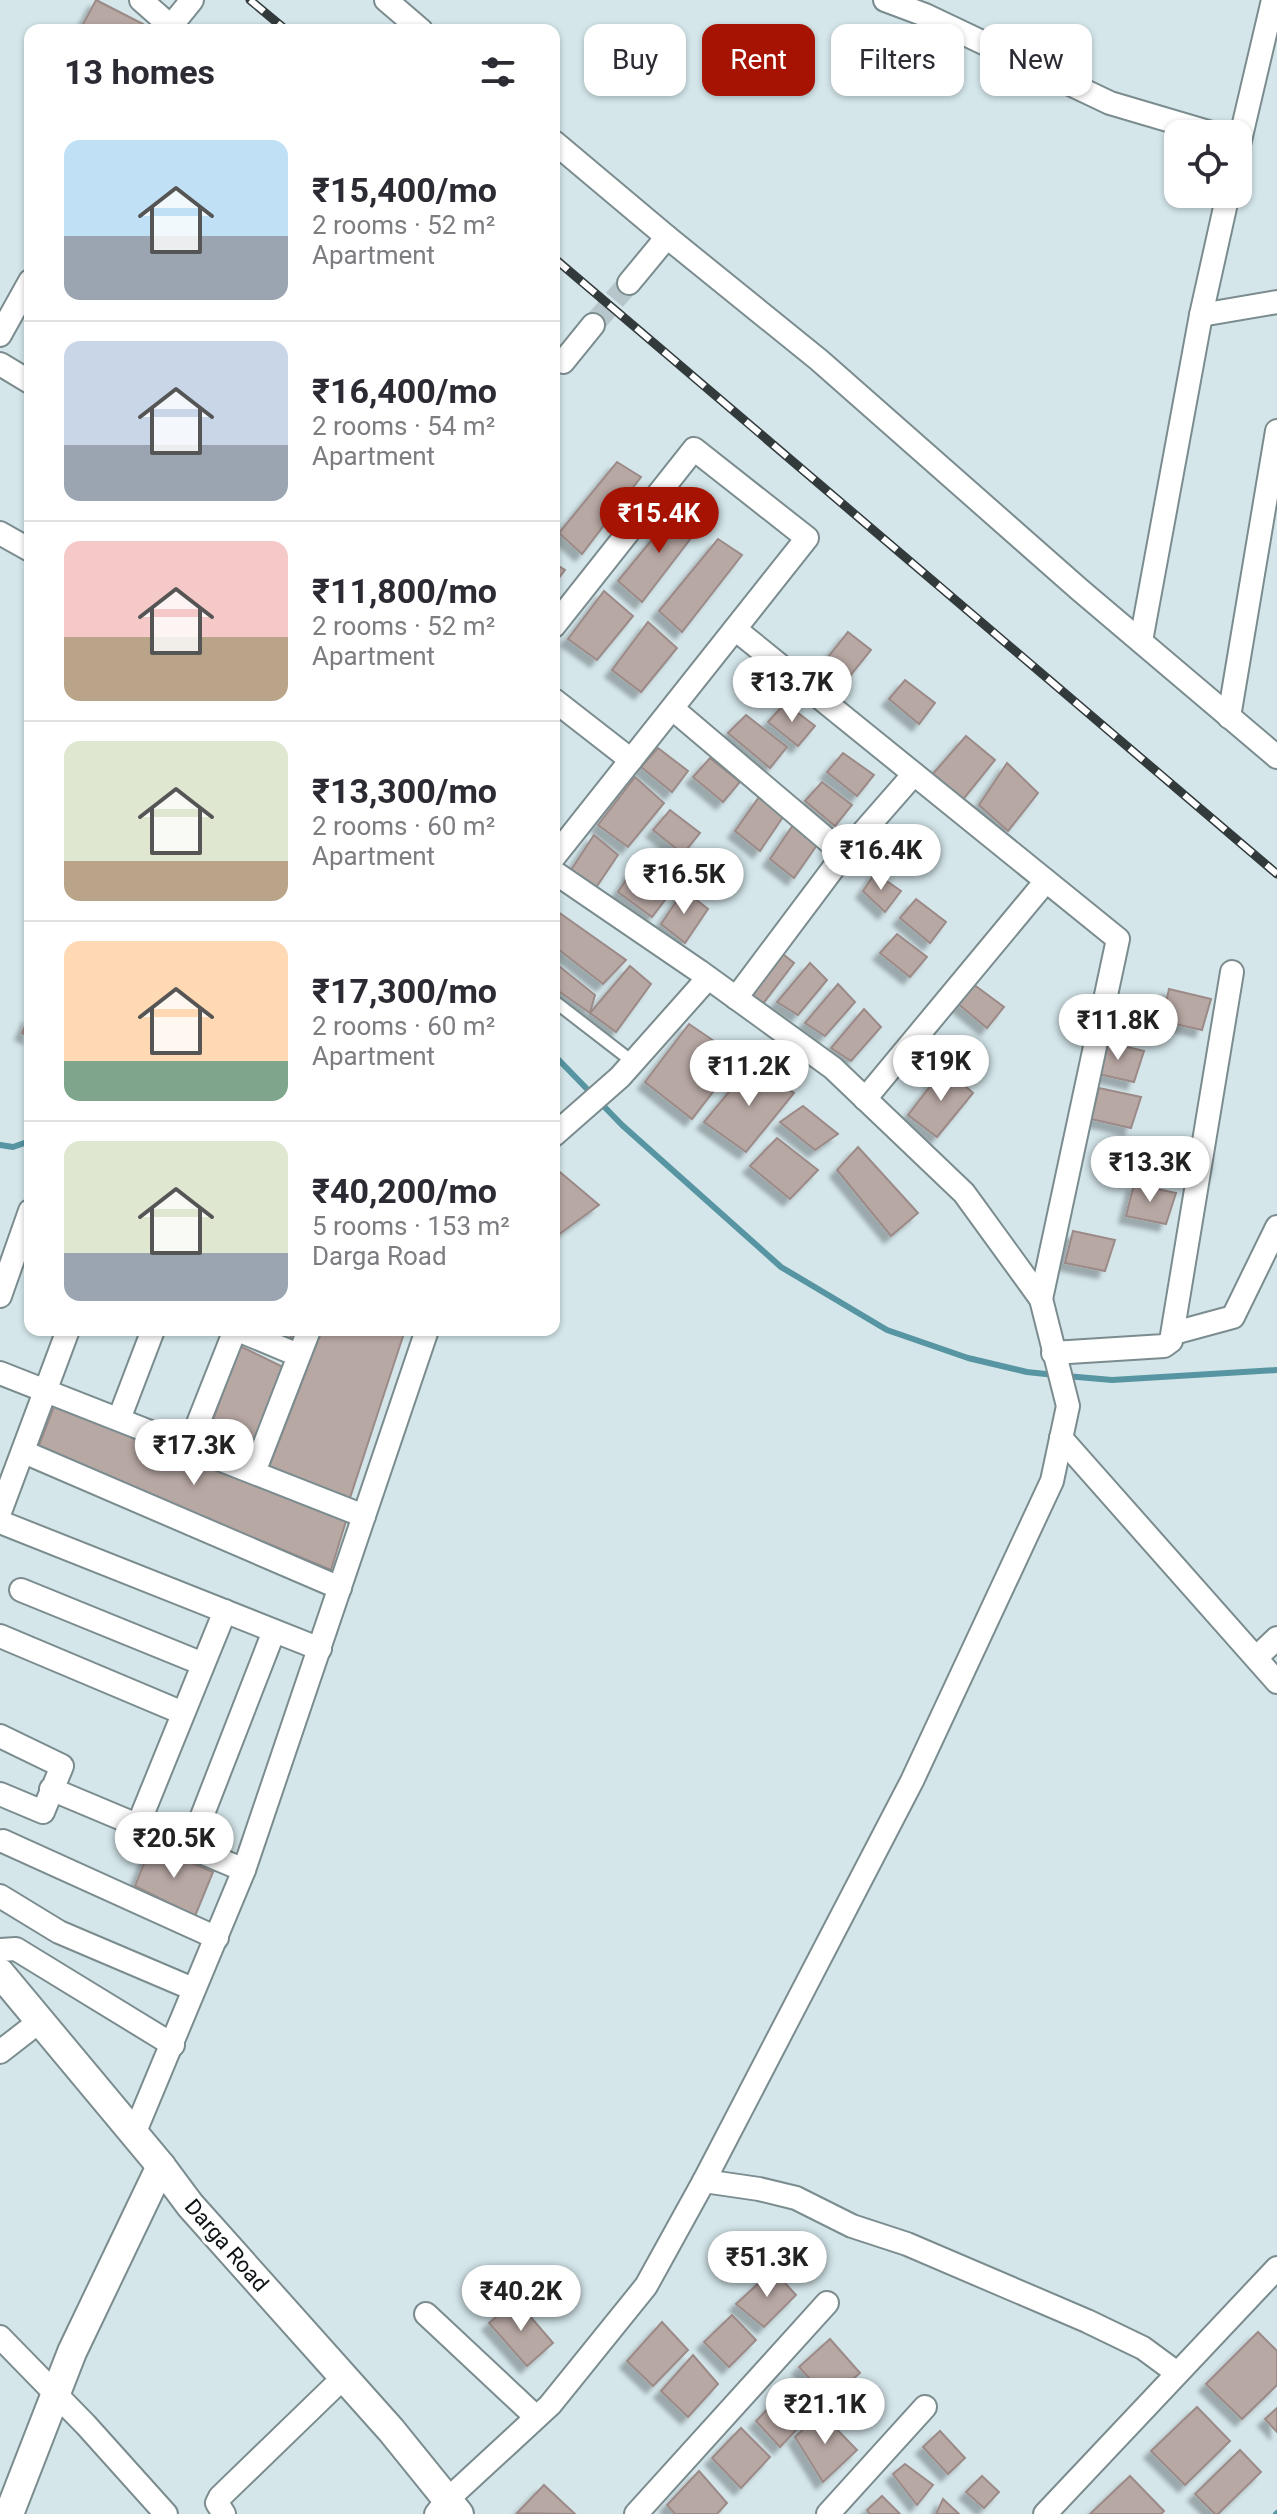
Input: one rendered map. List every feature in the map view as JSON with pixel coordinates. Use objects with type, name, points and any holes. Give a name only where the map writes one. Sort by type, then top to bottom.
[{"type":"street","points":[[141,0],[168,24]]},
{"type":"street","points":[[176,24],[192,0]]},
{"type":"street","points":[[386,0],[414,24]]},
{"type":"street","points":[[885,0],[931,8],[1110,103],[1168,120]]},
{"type":"street","points":[[1245,120],[1273,0]]},
{"type":"street","points":[[560,147],[819,360],[1277,757]]},
{"type":"street","points":[[1141,641],[1201,315],[1225,208]]},
{"type":"street","points":[[629,283],[667,237]]},
{"type":"street","points":[[0,335],[24,292]]},
{"type":"street","points":[[1201,315],[1277,302]]},
{"type":"street","points":[[560,360],[593,325]]},
{"type":"street","points":[[0,364],[24,378]]},
{"type":"street","points":[[1229,717],[1277,431]]},
{"type":"street","points":[[560,618],[694,449],[807,538],[560,849]]},
{"type":"street","points":[[0,533],[24,547]]},
{"type":"street","points":[[735,629],[1118,939],[1041,1299]]},
{"type":"street","points":[[560,705],[631,760]]},
{"type":"street","points":[[673,709],[844,854]]},
{"type":"street","points":[[736,998],[844,854],[914,774]]},
{"type":"street","points":[[447,2509],[550,2405],[646,2286],[912,1781],[1052,1481],[1068,1406],[1041,1299],[964,1193],[833,1068],[560,876]]},
{"type":"street","points":[[865,1099],[1046,881]]},
{"type":"street","points":[[1054,1357],[1164,1346],[1171,1341],[1232,972]]},
{"type":"street","points":[[561,1129],[627,1069],[708,978]]},
{"type":"street","points":[[1174,1333],[1233,1317],[1277,1227]]},
{"type":"street","points":[[0,1296],[24,1228]]},
{"type":"street","points":[[0,1512],[66,1336]]},
{"type":"street","points":[[119,1419],[151,1336]]},
{"type":"street","points":[[189,1446],[235,1336]]},
{"type":"street","points":[[252,1336],[298,1355]]},
{"type":"street","points":[[254,1472],[306,1336]]},
{"type":"street","points":[[134,2134],[244,1870],[425,1336]]},
{"type":"street","points":[[0,1373],[364,1516]]},
{"type":"street","points":[[1061,1438],[1277,1682]]},
{"type":"street","points":[[24,1452],[340,1588]]},
{"type":"street","points":[[0,1522],[320,1649]]},
{"type":"street","points":[[21,1590],[203,1664]]},
{"type":"street","points":[[138,1825],[225,1611]]},
{"type":"street","points":[[190,1847],[274,1631]]},
{"type":"street","points":[[0,1636],[183,1713]]},
{"type":"street","points":[[1257,1657],[1277,1638]]},
{"type":"street","points":[[0,1736],[62,1766],[43,1812],[0,1794]]},
{"type":"street","points":[[51,1789],[244,1870]]},
{"type":"street","points":[[31,1809],[2,1843],[217,1938]]},
{"type":"street","points":[[0,1896],[59,1932],[193,1989]]},
{"type":"street","points":[[0,1950],[16,1949],[173,2045]]},
{"type":"street","name":"Darga Road","points":[[0,1973],[190,2205],[391,2430],[447,2509]]},
{"type":"street","points":[[0,2052],[40,2021]]},
{"type":"street","points":[[9,2514],[72,2352],[161,2166]]},
{"type":"street","points":[[704,2181],[796,2198],[852,2226],[907,2244],[1087,2321],[1143,2348],[1177,2373]]},
{"type":"street","points":[[1045,2514],[1277,2268]]},
{"type":"street","points":[[636,2514],[827,2303]]},
{"type":"street","points":[[426,2314],[536,2417]]},
{"type":"street","points":[[0,2337],[56,2393],[166,2514]]},
{"type":"street","points":[[224,2514],[217,2503],[220,2497],[344,2377]]},
{"type":"street","points":[[828,2514],[925,2407]]},
{"type":"lane","points":[[560,1007],[627,1069]]},
{"type":"building","points":[[96,0],[143,24],[83,24]]},
{"type":"building","points":[[617,462],[641,477],[582,554],[560,532]]},
{"type":"building","points":[[677,509],[701,525],[642,602],[618,581]]},
{"type":"building","points":[[718,539],[742,555],[682,632],[659,611]]},
{"type":"building","points":[[604,591],[633,616],[597,660],[568,639]]},
{"type":"building","points":[[648,622],[677,648],[641,692],[612,670]]},
{"type":"building","points":[[848,632],[871,650],[837,692],[817,671]]},
{"type":"building","points":[[905,680],[935,703],[919,724],[889,699]]},
{"type":"building","points":[[785,703],[815,726],[798,746],[768,722]]},
{"type":"building","points":[[746,715],[787,747],[770,768],[728,733]]},
{"type":"building","points":[[966,736],[995,760],[961,802],[931,776]]},
{"type":"building","points":[[658,748],[688,771],[672,792],[641,767]]},
{"type":"building","points":[[843,753],[874,775],[857,796],[827,772]]},
{"type":"building","points":[[710,758],[740,782],[723,802],[693,777]]},
{"type":"building","points":[[1007,763],[1038,793],[1008,831],[979,805]]},
{"type":"building","points":[[635,777],[664,803],[628,847],[598,825]]},
{"type":"building","points":[[822,782],[852,805],[835,826],[805,801]]},
{"type":"building","points":[[759,797],[783,817],[760,851],[735,831]]},
{"type":"building","points":[[670,810],[700,833],[683,854],[653,830]]},
{"type":"building","points":[[793,825],[817,845],[794,878],[770,859]]},
{"type":"building","points":[[594,835],[618,855],[595,889],[571,870]]},
{"type":"building","points":[[632,871],[668,896],[652,917],[618,892]]},
{"type":"building","points":[[875,873],[901,891],[885,912],[863,891]]},
{"type":"building","points":[[684,890],[708,909],[685,943],[661,924]]},
{"type":"building","points":[[916,899],[946,922],[930,943],[900,918]]},
{"type":"building","points":[[560,913],[626,960],[603,984],[560,951]]},
{"type":"building","points":[[897,934],[927,957],[910,977],[880,953]]},
{"type":"building","points":[[779,951],[794,963],[762,1005],[746,992]]},
{"type":"building","points":[[810,963],[827,980],[798,1015],[777,1002]]},
{"type":"building","points":[[630,966],[651,984],[616,1032],[590,1013]]},
{"type":"building","points":[[560,967],[595,995],[590,1013],[560,992]]},
{"type":"building","points":[[838,984],[855,1002],[825,1036],[805,1023]]},
{"type":"building","points":[[973,984],[1004,1007],[987,1028],[957,1003]]},
{"type":"building","points":[[1169,989],[1211,999],[1202,1030],[1162,1021]]},
{"type":"building","points":[[864,1009],[881,1027],[851,1061],[831,1048]]},
{"type":"building","points":[[689,1024],[739,1058],[692,1119],[645,1082]]},
{"type":"building","points":[[1102,1041],[1144,1051],[1134,1082],[1094,1073]]},
{"type":"building","points":[[752,1064],[794,1093],[746,1152],[704,1122]]},
{"type":"building","points":[[945,1067],[973,1093],[937,1137],[908,1115]]},
{"type":"building","points":[[1099,1088],[1141,1097],[1131,1128],[1091,1119]]},
{"type":"building","points":[[803,1106],[838,1134],[815,1150],[780,1122]]},
{"type":"building","points":[[777,1138],[818,1170],[790,1199],[750,1166]]},
{"type":"building","points":[[858,1147],[918,1213],[891,1236],[837,1170]]},
{"type":"building","points":[[560,1172],[599,1205],[560,1234]]},
{"type":"building","points":[[1134,1184],[1176,1193],[1166,1224],[1126,1216]]},
{"type":"building","points":[[1073,1231],[1115,1240],[1105,1271],[1065,1263]]},
{"type":"building","points":[[320,1336],[403,1336],[350,1498],[269,1467]]},
{"type":"building","points":[[240,1346],[283,1367],[249,1457],[205,1442]]},
{"type":"building","points":[[55,1404],[346,1521],[331,1570],[38,1448]]},
{"type":"building","points":[[151,1846],[213,1872],[195,1916],[135,1886]]},
{"type":"building","points":[[773,2270],[796,2295],[764,2327],[736,2304]]},
{"type":"building","points":[[516,2300],[553,2343],[527,2366],[489,2323]]},
{"type":"building","points":[[732,2315],[756,2340],[729,2367],[704,2342]]},
{"type":"building","points":[[662,2322],[688,2350],[653,2386],[627,2361]]},
{"type":"building","points":[[1258,2332],[1277,2351],[1277,2385],[1242,2419],[1206,2384]]},
{"type":"building","points":[[830,2339],[860,2373],[829,2400],[799,2367]]},
{"type":"building","points":[[693,2355],[718,2384],[688,2417],[661,2391]]},
{"type":"building","points":[[787,2389],[814,2411],[780,2447],[756,2421]]},
{"type":"building","points":[[1197,2407],[1230,2441],[1185,2485],[1151,2451]]},
{"type":"building","points":[[1277,2408],[1277,2432],[1265,2419]]},
{"type":"building","points":[[821,2413],[857,2450],[823,2482],[795,2437]]},
{"type":"building","points":[[741,2428],[770,2457],[741,2488],[712,2458]]},
{"type":"building","points":[[940,2431],[965,2458],[948,2474],[923,2447]]},
{"type":"building","points":[[1240,2450],[1261,2472],[1215,2514],[1195,2494]]},
{"type":"building","points":[[905,2464],[933,2485],[917,2505],[893,2474]]},
{"type":"building","points":[[699,2471],[727,2503],[717,2514],[675,2514],[667,2505]]},
{"type":"building","points":[[982,2476],[999,2492],[984,2508],[966,2492]]},
{"type":"building","points":[[1130,2476],[1164,2511],[1161,2514],[1090,2514]]},
{"type":"building","points":[[544,2485],[575,2514],[517,2513]]},
{"type":"building","points":[[882,2496],[900,2514],[870,2514],[867,2510]]},
{"type":"building","points":[[943,2499],[959,2514],[936,2514]]},
{"type":"waterway","points":[[560,1061],[622,1125],[781,1267],[887,1330],[968,1358],[1027,1372],[1055,1375]]},
{"type":"waterway","points":[[0,1145],[13,1147],[24,1143]]},
{"type":"waterway","points":[[1066,1376],[1112,1380],[1277,1370]]},
{"type":"tunnel","points":[[593,325],[629,283]]},
{"type":"railway","points":[[250,0],[279,24]]},
{"type":"railway","points":[[560,263],[1277,874]]}]
